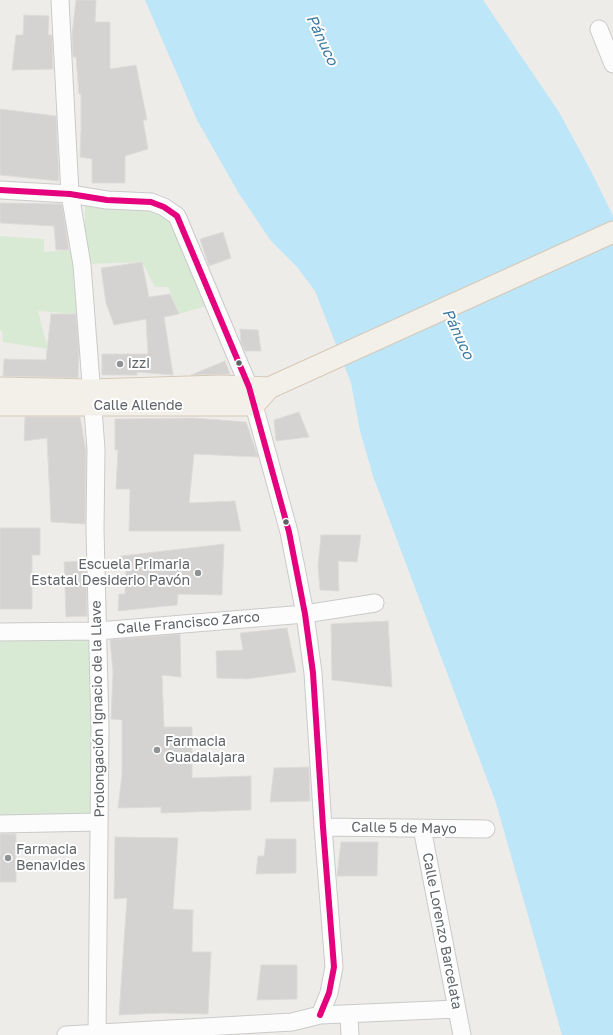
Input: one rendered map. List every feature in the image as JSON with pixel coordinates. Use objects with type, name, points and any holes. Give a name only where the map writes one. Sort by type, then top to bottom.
[{"type":"main road","name":"Calle Allende","points":[[0,405],[92,398],[257,393],[613,232]]},
{"type":"main road","name":"Calle Allende","points":[[0,388],[92,398]]},
{"type":"street","name":"Prolongación Ignacio de la Llave","points":[[60,0],[70,194],[82,265],[96,449],[95,530],[100,727],[97,1034]]},
{"type":"street","points":[[599,29],[613,64]]},
{"type":"street","points":[[0,190],[70,194],[107,200],[151,202],[164,207],[177,216],[257,393],[289,532],[305,614],[313,673],[334,967],[329,993],[320,1015]]},
{"type":"street","name":"Calle Francisco Zarco","points":[[0,632],[98,630],[305,614],[376,604]]},
{"type":"street","points":[[0,824],[99,822]]},
{"type":"street","name":"Calle 5 de Mayo","points":[[323,827],[486,829]]},
{"type":"street","name":"Calle Lorenzo Barcelata","points":[[422,828],[462,1035]]},
{"type":"street","points":[[66,1035],[292,1029],[320,1015],[457,1009]]},
{"type":"street","points":[[348,1014],[350,1035]]},
{"type":"green space","points":[[85,200],[163,211],[191,258],[206,306],[179,314],[168,287],[155,287],[142,262],[88,264],[85,229]]},
{"type":"green space","points":[[0,236],[44,239],[44,252],[75,250],[79,314],[38,311],[48,349],[3,342],[2,330],[0,330]]},
{"type":"green space","points":[[98,631],[99,822],[0,824],[0,632]]},
{"type":"water","name":"Pánuco","points":[[145,0],[483,0],[559,112],[613,216],[613,1035],[562,1035],[496,803],[373,476],[360,431],[351,383],[315,291],[297,267],[271,241],[238,192],[197,120]]},
{"type":"building","points":[[76,0],[96,0],[95,22],[110,22],[110,69],[136,65],[147,120],[143,120],[148,149],[125,156],[125,183],[92,183],[92,159],[80,157],[81,94],[79,94],[76,57],[73,57],[72,35]]},
{"type":"building","points":[[24,15],[49,16],[48,35],[52,35],[53,69],[12,70],[16,35],[23,35]]},
{"type":"building","points":[[0,109],[56,116],[59,181],[0,175]]},
{"type":"building","points":[[0,203],[62,204],[69,250],[56,250],[54,226],[0,223]]},
{"type":"building","points":[[223,232],[231,258],[209,266],[200,239]]},
{"type":"building","points":[[142,262],[149,297],[170,294],[179,314],[164,317],[173,375],[137,372],[137,375],[102,375],[102,354],[148,354],[146,319],[114,325],[106,303],[101,268]]},
{"type":"building","points":[[51,314],[76,314],[79,351],[78,378],[3,376],[4,359],[46,360]]},
{"type":"building","points":[[240,329],[258,330],[261,351],[245,351],[241,343]]},
{"type":"building","points":[[225,361],[230,374],[191,375]]},
{"type":"building","points":[[299,412],[309,437],[276,441],[274,420]]},
{"type":"building","points":[[25,417],[80,417],[86,451],[85,524],[51,522],[47,438],[24,441]]},
{"type":"building","points":[[193,418],[246,422],[258,457],[194,454],[189,503],[235,501],[241,531],[129,531],[130,489],[116,489],[118,450],[115,450],[115,419]]},
{"type":"building","points":[[0,528],[40,528],[40,555],[32,555],[32,609],[0,609]]},
{"type":"building","points":[[321,535],[361,535],[357,562],[338,561],[339,591],[320,590],[318,566]]},
{"type":"building","points":[[224,544],[222,595],[178,594],[177,605],[118,611],[119,594],[125,594],[126,570],[120,569],[121,556]]},
{"type":"building","points":[[86,561],[87,616],[66,617],[64,562]]},
{"type":"building","points":[[388,621],[392,687],[332,680],[331,624]]},
{"type":"building","points":[[287,628],[296,672],[247,679],[217,678],[216,651],[243,650],[240,633]]},
{"type":"building","points":[[180,634],[181,677],[162,675],[164,727],[192,727],[192,778],[251,776],[251,810],[161,813],[161,807],[118,808],[122,774],[122,720],[111,719],[113,672],[110,640]]},
{"type":"building","points":[[309,767],[310,801],[270,802],[274,768]]},
{"type":"building","name":"Farmacia Benavides","points":[[0,834],[16,834],[16,882],[0,882]]},
{"type":"building","points":[[115,837],[178,838],[173,909],[193,910],[192,952],[211,952],[208,1014],[163,1013],[119,1015],[127,898],[114,899]]},
{"type":"building","points":[[266,839],[296,839],[296,873],[256,874],[258,856],[264,856]]},
{"type":"building","points":[[341,842],[378,842],[377,876],[337,876]]},
{"type":"building","points":[[261,965],[297,965],[297,999],[257,1000]]},
{"type":"transit line","points":[[0,190],[70,194],[107,200],[151,202],[164,207],[177,216],[249,387],[289,532],[305,614],[313,673],[334,967],[329,993],[320,1015]]},
{"type":"place","name":"izzi","points":[[120,364]]},
{"type":"place","name":"Escuela Primaria Estatal Desiderio Pavón","points":[[198,573]]},
{"type":"place","name":"Farmacia Guadalajara","points":[[157,750]]},
{"type":"place","name":"Farmacia Benavides","points":[[8,858]]}]
